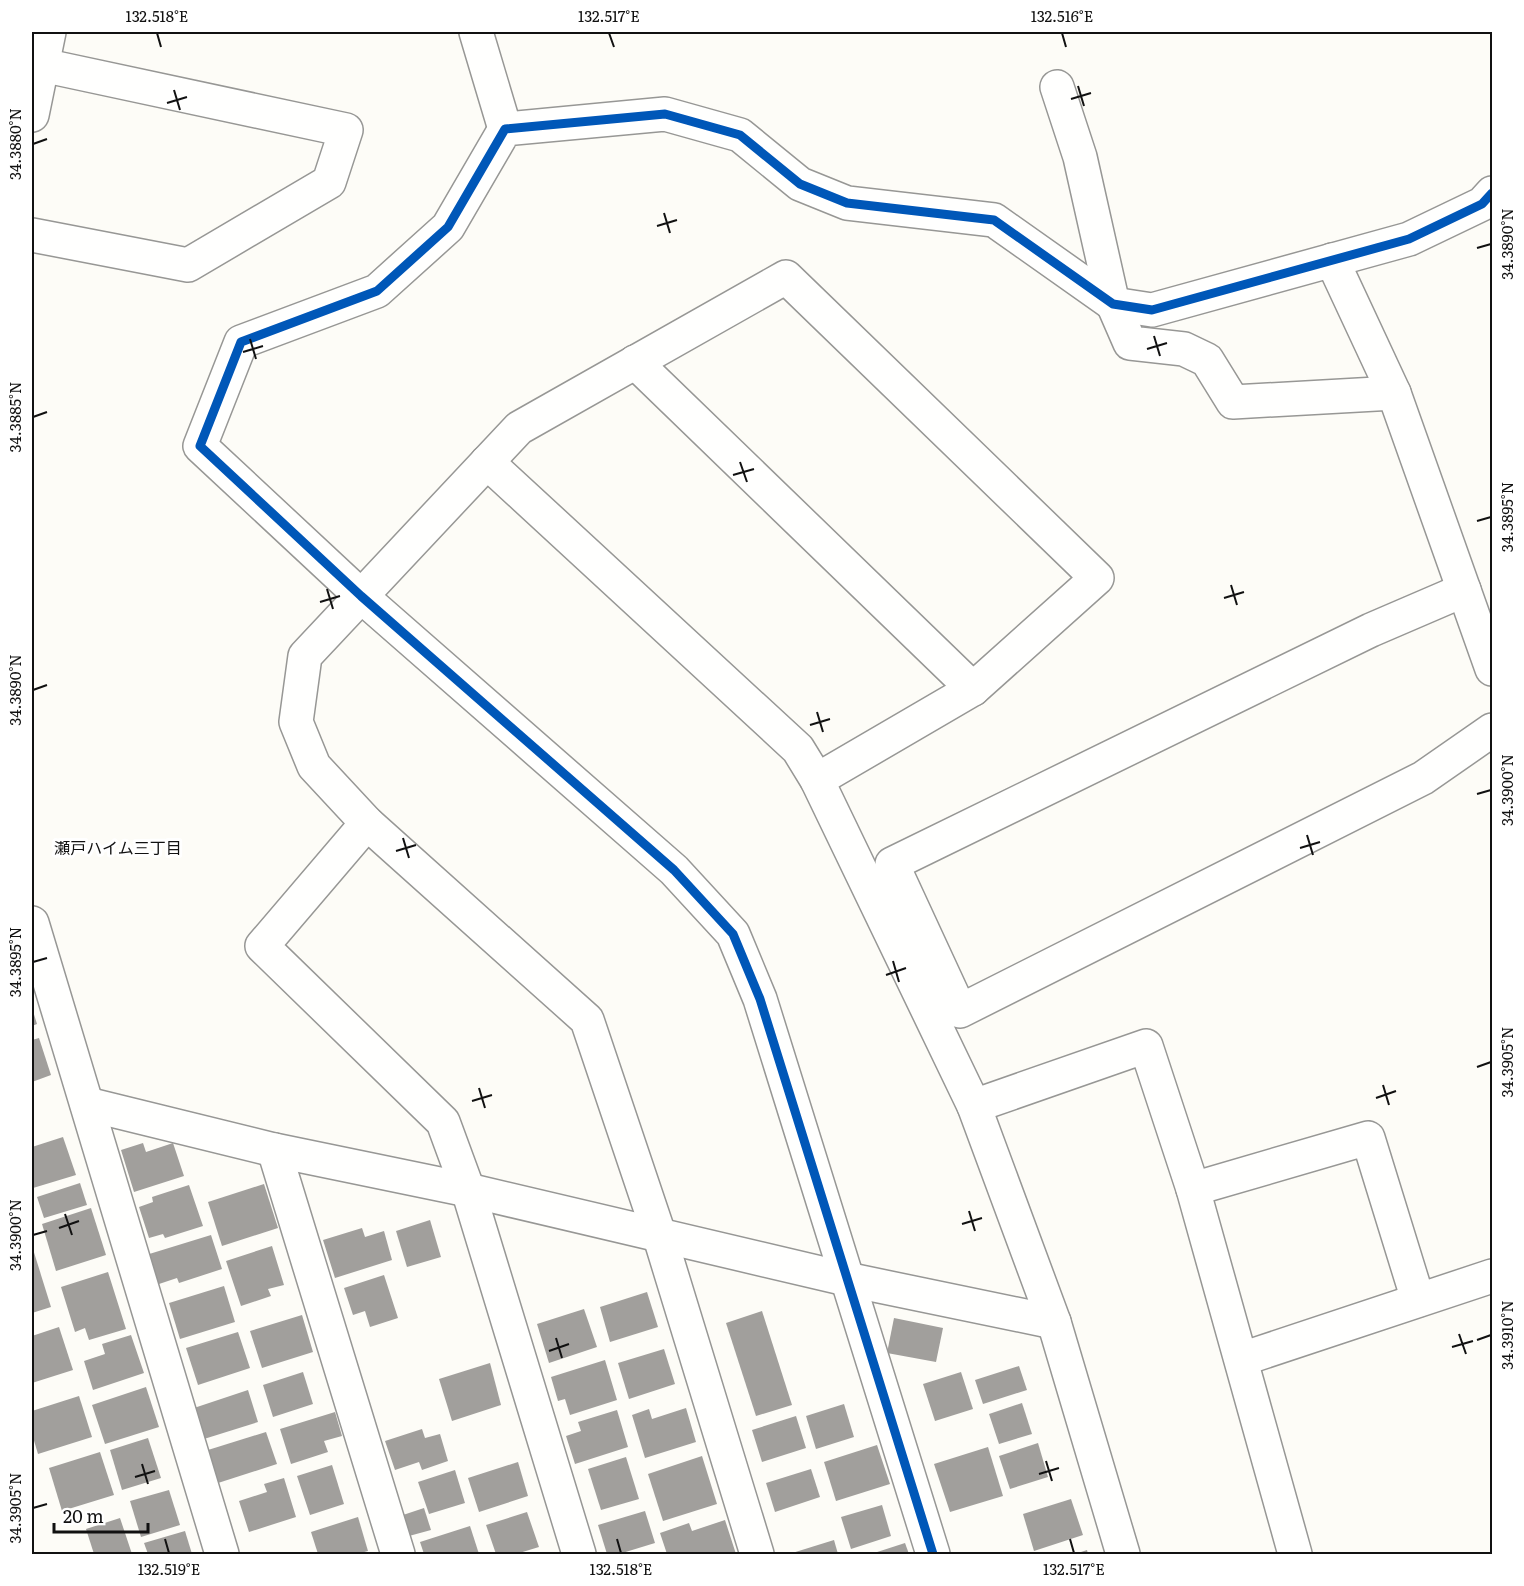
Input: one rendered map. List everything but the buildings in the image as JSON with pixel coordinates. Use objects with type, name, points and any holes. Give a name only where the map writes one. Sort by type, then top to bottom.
[{"type":"street","points":[[32,115],[49,32]]},
{"type":"street","points":[[476,32],[505,129],[448,227],[377,291],[241,342],[200,446],[361,596],[674,870],[733,934],[760,999],[933,1554]]},
{"type":"street","points":[[32,235],[188,265],[329,182],[346,130],[42,64]]},
{"type":"street","points":[[1057,87],[1080,157],[1113,304],[1130,343],[1184,349],[1207,360],[1233,402],[1394,393]]},
{"type":"street","points":[[505,129],[665,114],[740,135],[800,184],[848,203],[994,220],[1113,304],[1152,310],[1409,239],[1482,204],[1492,193]]},
{"type":"street","points":[[1332,260],[1394,393],[1492,669]]},
{"type":"street","points":[[757,1554],[659,1234],[587,1020],[367,823],[314,766],[296,722],[305,656],[519,428],[786,277],[1097,578],[973,689],[817,780]]},
{"type":"street","points":[[635,362],[973,689]]},
{"type":"street","points":[[486,462],[798,749],[817,780],[974,1106],[1054,1322],[1124,1554]]},
{"type":"street","points":[[1464,590],[1371,630],[892,864],[960,1011],[1423,778],[1492,730]]},
{"type":"street","points":[[367,823],[261,946],[444,1122],[468,1190],[579,1554]]},
{"type":"street","points":[[32,923],[222,1554]]},
{"type":"street","points":[[974,1106],[1146,1046],[1194,1190],[1295,1554]]},
{"type":"street","points":[[87,1104],[274,1150],[468,1190],[846,1279],[1054,1322]]},
{"type":"street","points":[[1194,1190],[1368,1138],[1418,1300]]},
{"type":"street","points":[[274,1150],[398,1554]]},
{"type":"street","points":[[1242,1359],[1492,1276]]},
{"type":"cycle path","points":[[933,1554],[760,999],[733,934],[674,870],[361,596],[200,446],[241,342],[377,291],[448,227],[505,129],[665,114],[740,135],[800,184],[847,203],[994,220],[1113,304],[1152,310],[1409,239],[1482,204],[1492,193]]},
{"type":"district","name":"瀬戸ハイム三丁目","points":[[118,847]]}]
